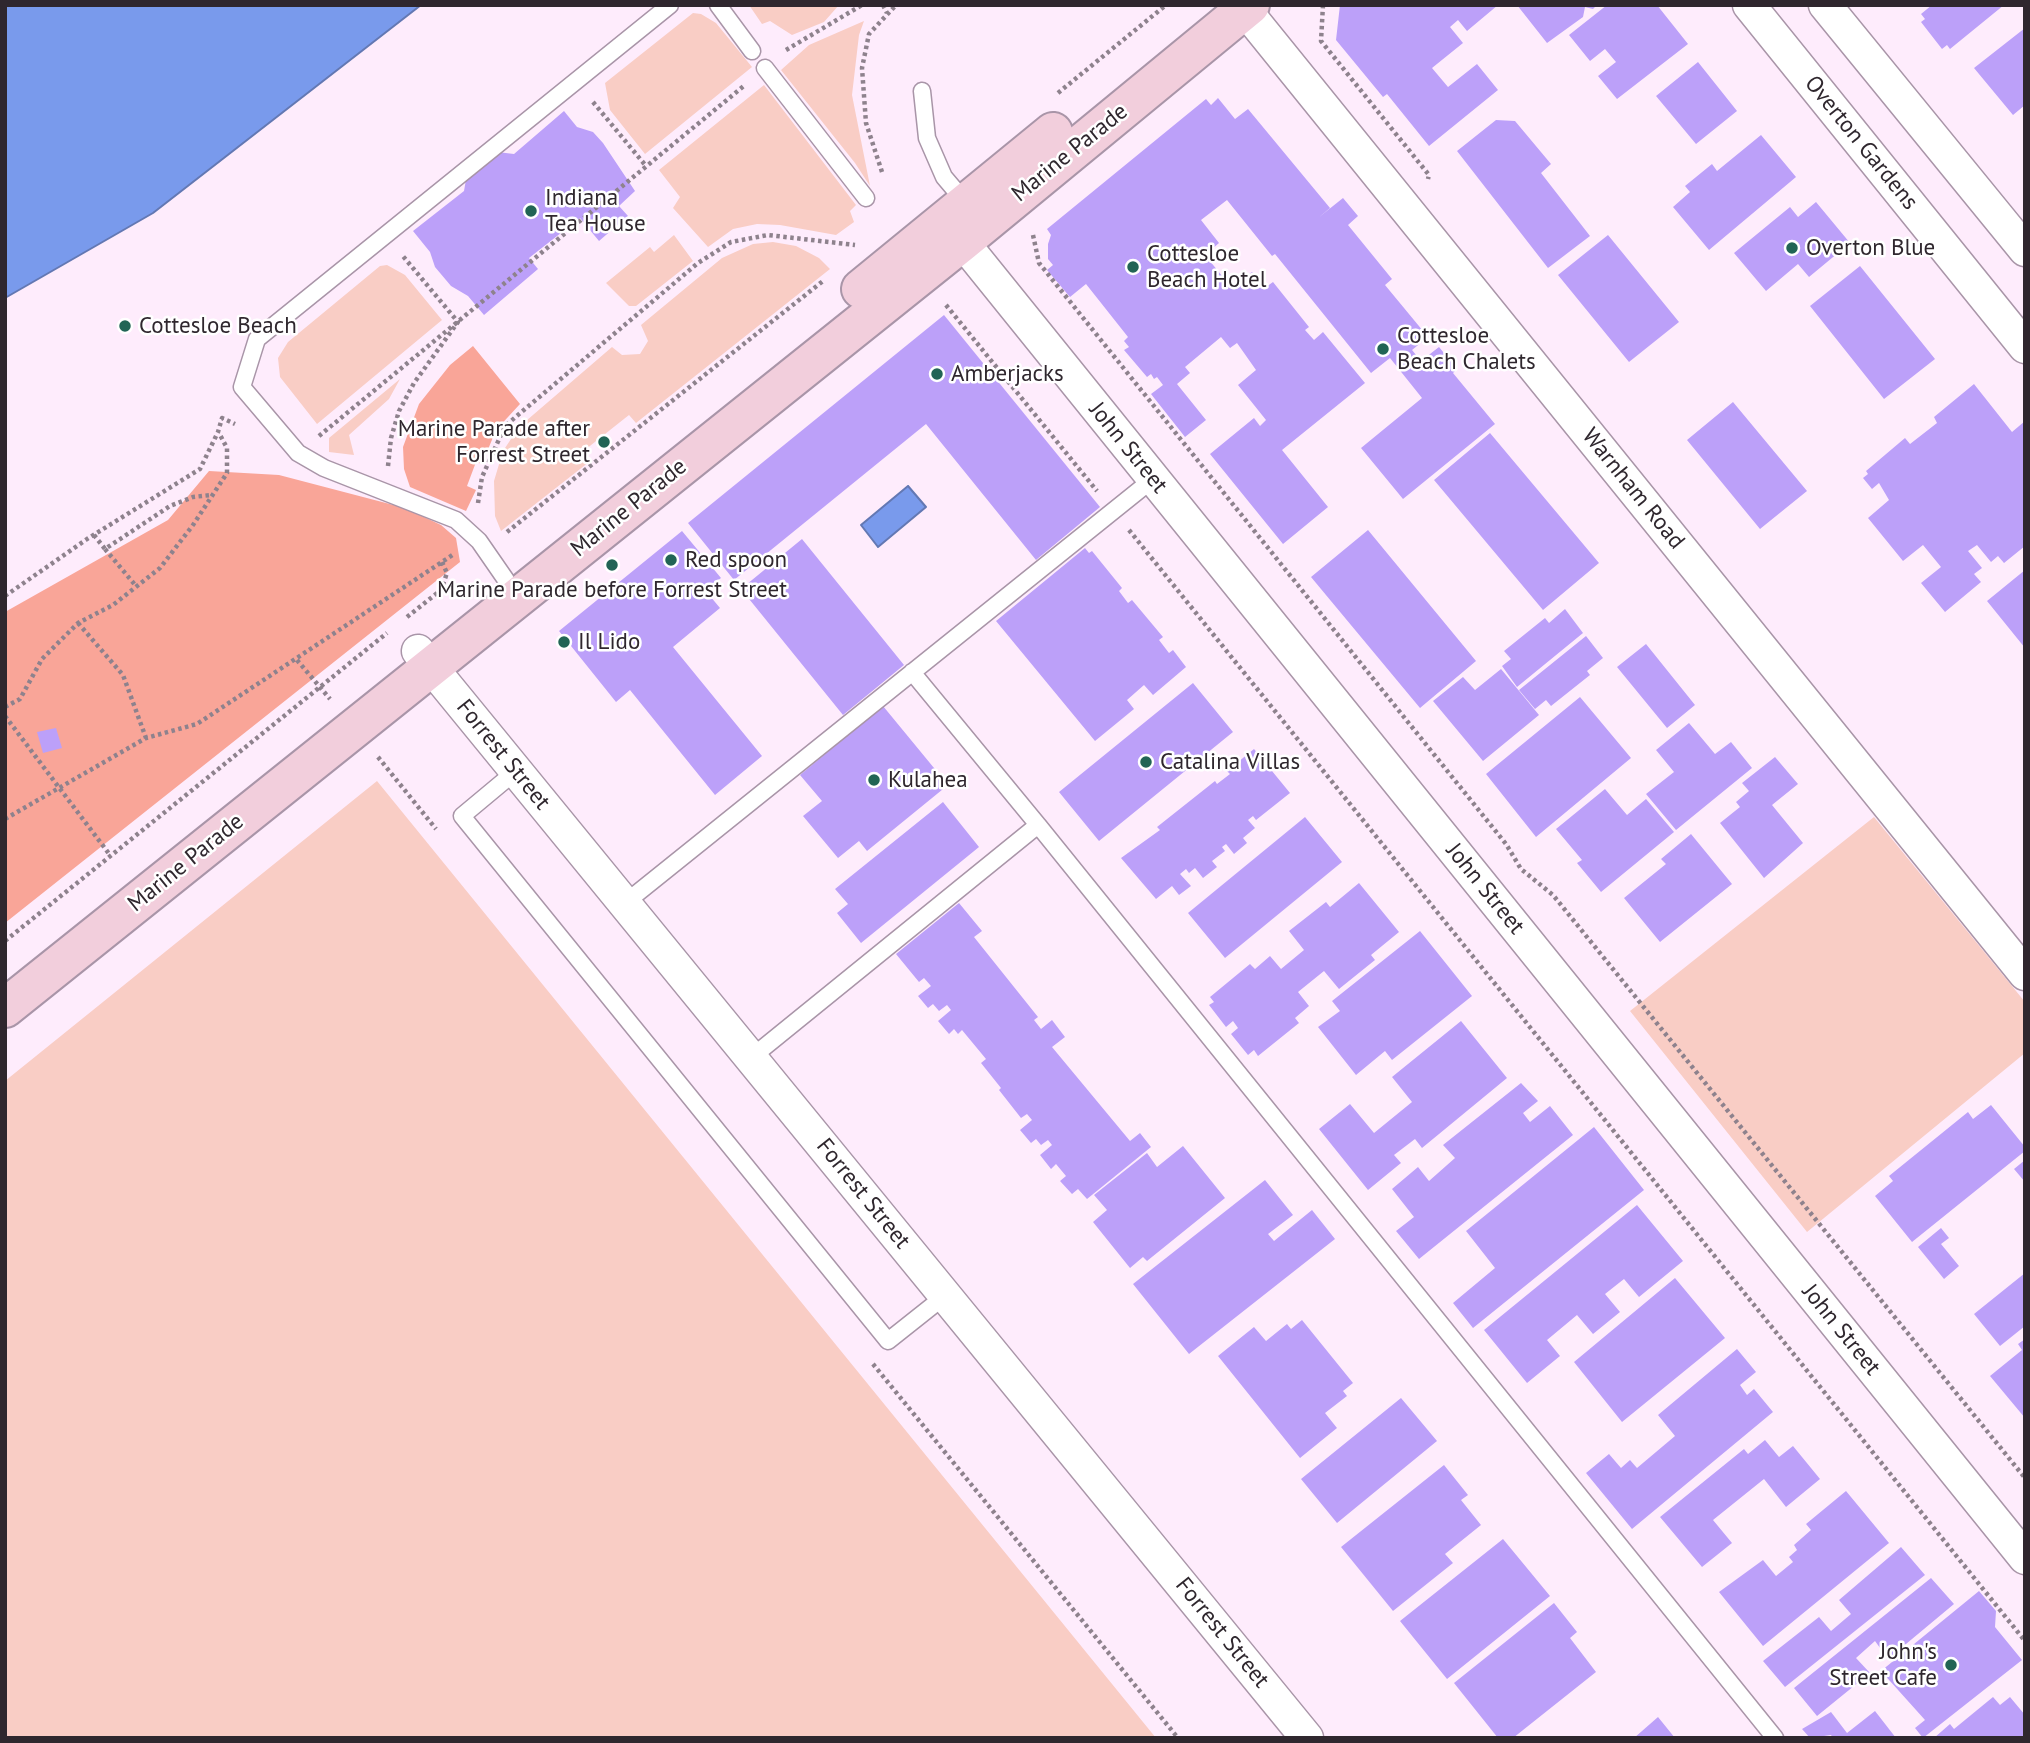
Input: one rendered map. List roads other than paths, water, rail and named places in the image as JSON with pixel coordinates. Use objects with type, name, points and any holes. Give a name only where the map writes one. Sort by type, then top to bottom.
[{"type":"main road","name":"Marine Parade","points":[[5,983],[410,643],[1236,6]]},
{"type":"main road","name":"Marine Parade","points":[[5,1008],[410,643],[506,580],[957,222]]},
{"type":"street","name":"Overton Gardens","points":[[1749,5],[2025,347]]},
{"type":"street","points":[[1825,5],[2025,250]]},
{"type":"street","name":"Warnham Road","points":[[1236,6],[2025,974]]},
{"type":"street","name":"John Street","points":[[957,222],[1153,479],[2025,1558]]},
{"type":"street","name":"Forrest Street","points":[[410,643],[752,1057],[1307,1738]]},
{"type":"lane","points":[[506,580],[479,541],[456,520],[390,491],[324,468],[298,453],[242,387],[257,339],[670,5]]},
{"type":"lane","points":[[720,6],[752,51]]},
{"type":"lane","points":[[765,68],[866,198]]},
{"type":"lane","points":[[922,92],[927,138],[944,177],[957,222]]},
{"type":"lane","points":[[625,903],[1153,479]]},
{"type":"lane","points":[[912,672],[1775,1738]]},
{"type":"lane","points":[[516,771],[461,816],[888,1341],[946,1295]]},
{"type":"lane","points":[[752,1057],[1038,825]]},
{"type":"water","points":[[5,5],[421,5],[153,213],[5,298]]},
{"type":"water","points":[[908,486],[926,507],[878,547],[861,525]]},
{"type":"place","name":"Indiana Tea House","points":[[531,211]]},
{"type":"place","name":"Overton Blue","points":[[1792,248]]},
{"type":"place","name":"Cottesloe Beach Hotel","points":[[1133,267]]},
{"type":"place","name":"Cottesloe Beach","points":[[125,326]]},
{"type":"place","name":"Cottesloe Beach Chalets","points":[[1383,349]]},
{"type":"place","name":"Amberjacks","points":[[937,374]]},
{"type":"place","name":"Marine Parade after Forrest Street","points":[[604,442]]},
{"type":"place","name":"Red spoon","points":[[671,560]]},
{"type":"place","name":"Marine Parade before Forrest Street","points":[[612,565]]},
{"type":"place","name":"Il Lido","points":[[564,642]]},
{"type":"place","name":"Catalina Villas","points":[[1146,762]]},
{"type":"place","name":"Kulahea","points":[[874,780]]},
{"type":"place","name":"John's Street Cafe","points":[[1951,1665]]}]
